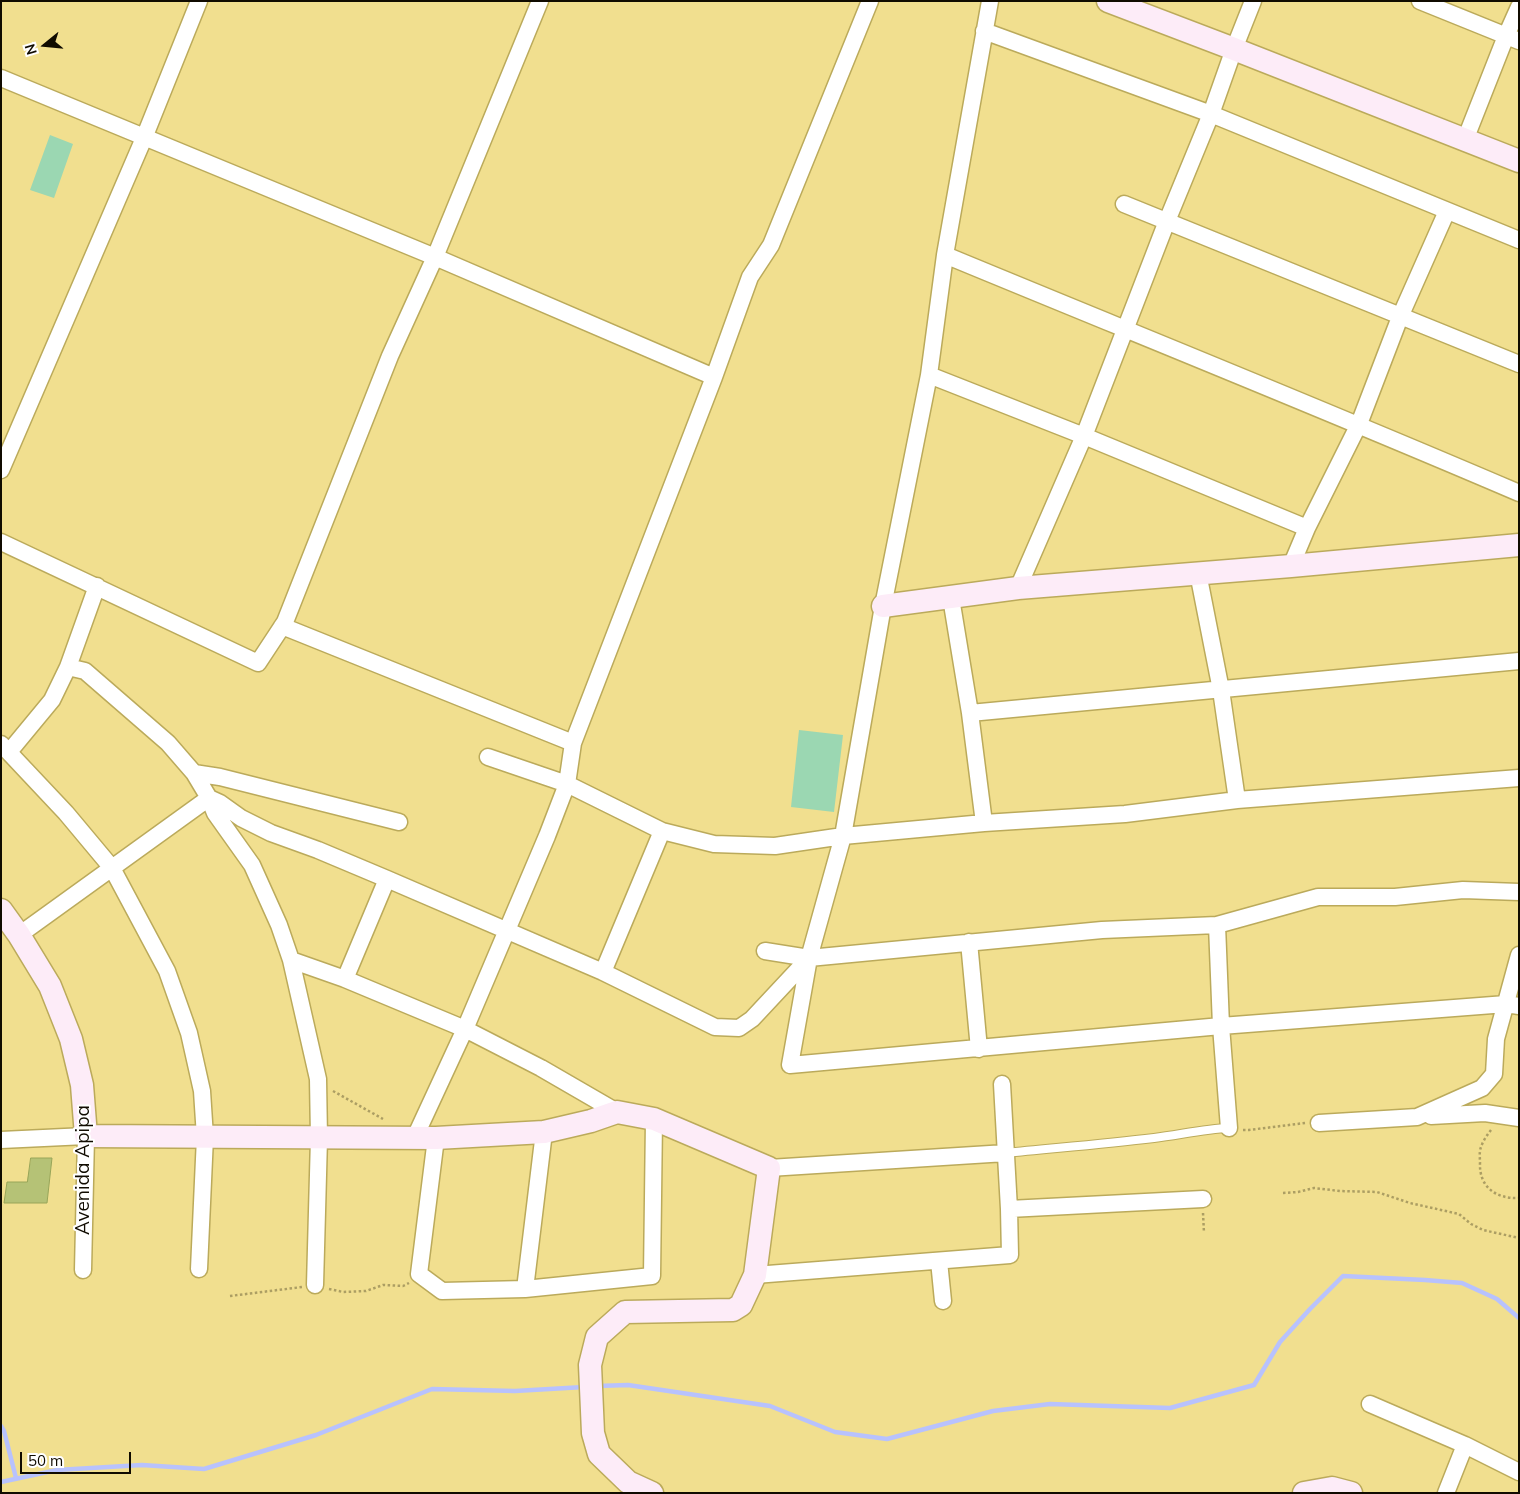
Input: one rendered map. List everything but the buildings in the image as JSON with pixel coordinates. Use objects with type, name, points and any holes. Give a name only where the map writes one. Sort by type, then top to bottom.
[{"type":"street","points":[[1,470],[144,138],[199,1]]},
{"type":"street","points":[[1,542],[258,663],[282,626],[390,356],[435,257],[540,1]]},
{"type":"street","points":[[654,1119],[652,1276],[525,1289],[442,1291],[419,1274],[425,1137],[465,1029],[567,784],[573,743],[714,377],[750,277],[771,245],[870,1]]},
{"type":"street","points":[[990,1],[945,255],[929,375],[883,606],[843,836],[809,958],[790,1065],[1221,1026],[1512,1005]]},
{"type":"street","points":[[1108,1],[1519,161]]},
{"type":"street","points":[[1018,588],[1084,436],[1124,330],[1211,114],[1253,1]]},
{"type":"street","points":[[1420,1],[1512,38]]},
{"type":"street","points":[[1465,140],[1512,38],[1519,7]]},
{"type":"street","points":[[984,31],[1211,114],[1519,240]]},
{"type":"street","points":[[1,78],[435,257],[714,377]]},
{"type":"street","points":[[1124,204],[1519,364]]},
{"type":"street","points":[[1291,566],[1306,528],[1359,424],[1400,317],[1447,211]]},
{"type":"street","points":[[945,255],[1124,330],[1359,424],[1519,492]]},
{"type":"street","points":[[929,375],[1084,436],[1306,528]]},
{"type":"street","points":[[883,606],[1018,588],[1519,545]]},
{"type":"street","points":[[1198,573],[1221,690],[1236,800]]},
{"type":"street","points":[[97,586],[68,667],[52,700],[5,748],[66,813],[112,868],[167,971],[189,1033],[202,1091],[205,1137],[200,1269]]},
{"type":"street","points":[[951,598],[970,713],[984,823]]},
{"type":"street","points":[[282,626],[573,743]]},
{"type":"street","points":[[970,713],[1519,661]]},
{"type":"street","points":[[68,667],[85,671],[168,743],[194,773],[209,798],[215,813],[256,871],[279,925],[291,960],[318,1084],[315,1285]]},
{"type":"street","points":[[488,757],[567,784],[662,831],[714,844],[775,846],[843,836],[984,823],[1125,814],[1236,800],[1519,778]]},
{"type":"street","points":[[194,773],[220,777],[399,822]]},
{"type":"street","points":[[209,798],[220,803],[241,818],[271,833],[318,850],[603,972],[715,1027],[739,1028],[752,1019],[809,958]]},
{"type":"street","points":[[19,935],[209,798]]},
{"type":"street","points":[[603,972],[662,831]]},
{"type":"street","points":[[345,980],[387,879]]},
{"type":"street","points":[[765,951],[809,958],[1102,930],[1217,925],[1318,897],[1395,897],[1463,890],[1519,892]]},
{"type":"street","name":"Avenida Apipa","points":[[1,910],[19,935],[50,986],[71,1039],[82,1085],[86,1136],[83,1270]]},
{"type":"street","points":[[1217,925],[1221,1026],[1229,1128]]},
{"type":"street","points":[[969,942],[979,1049]]},
{"type":"street","points":[[1417,1116],[1482,1088],[1494,1074],[1496,1040],[1512,1005],[1519,955]]},
{"type":"street","points":[[291,960],[465,1029],[541,1068],[617,1112],[654,1119],[769,1168],[1006,1153]]},
{"type":"street","points":[[755,1275],[1010,1255],[1002,1084]]},
{"type":"street","points":[[1,1140],[86,1136],[425,1137],[544,1132],[591,1121],[617,1112]]},
{"type":"street","points":[[1319,1123],[1485,1113],[1515,1117]]},
{"type":"street","points":[[525,1289],[544,1132]]},
{"type":"street","points":[[652,1493],[628,1482],[599,1454],[593,1433],[590,1365],[597,1337],[625,1312],[733,1310],[741,1305],[755,1275],[769,1168]]},
{"type":"street","points":[[1009,1209],[1203,1199]]},
{"type":"street","points":[[939,1261],[943,1300]]},
{"type":"street","points":[[1370,1404],[1465,1445],[1519,1472]]},
{"type":"street","points":[[1446,1493],[1465,1445]]},
{"type":"street","points":[[1304,1493],[1332,1488],[1350,1493]]},
{"type":"lane","points":[[1006,1153],[1157,1138],[1229,1128]]},
{"type":"path","points":[[318,1084],[389,1122]]},
{"type":"path","points":[[1515,1117],[1496,1124],[1485,1138],[1480,1149],[1480,1171],[1484,1183],[1490,1190],[1500,1196],[1519,1198]]},
{"type":"path","points":[[1229,1128],[1249,1130],[1319,1123]]},
{"type":"path","points":[[1283,1193],[1314,1188],[1378,1192],[1410,1203],[1459,1214],[1471,1224],[1484,1230],[1519,1238]]},
{"type":"path","points":[[1203,1199],[1204,1233]]},
{"type":"green space","points":[[50,135],[73,144],[54,198],[30,190]]},
{"type":"green space","points":[[799,730],[843,735],[834,812],[791,807]]},
{"type":"waterway","points":[[597,1386],[628,1385],[770,1406],[835,1432],[887,1439],[993,1411],[1050,1404],[1170,1408],[1254,1385],[1280,1342],[1343,1276],[1462,1283],[1497,1299],[1519,1318]]},
{"type":"waterway","points":[[1,1482],[57,1470],[142,1465],[204,1469],[316,1435],[432,1389],[515,1391],[584,1387]]},
{"type":"waterway","points":[[1,1426],[16,1478]]}]
